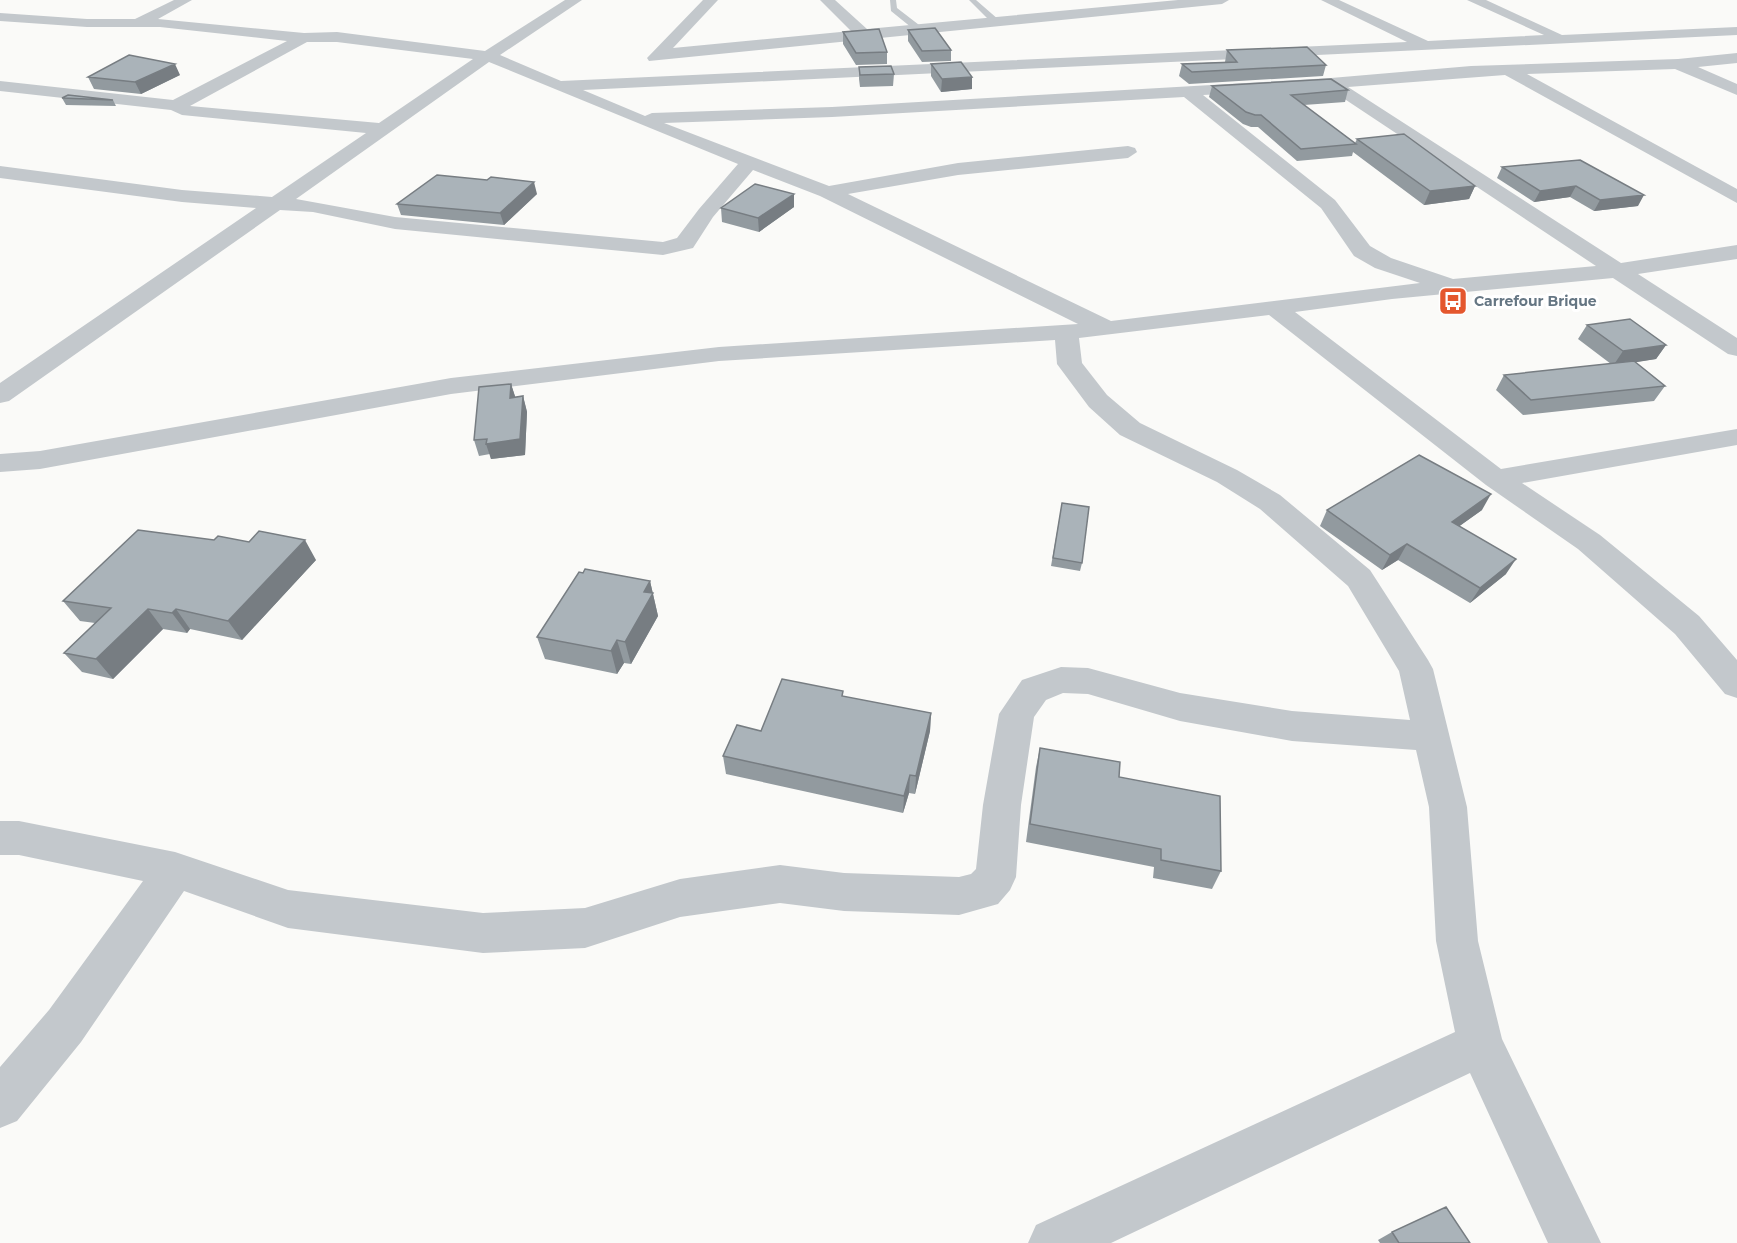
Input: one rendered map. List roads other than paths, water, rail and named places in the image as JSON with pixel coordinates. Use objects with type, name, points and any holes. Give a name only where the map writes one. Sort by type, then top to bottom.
[{"type":"street","points":[[138,23],[185,0]]},
{"type":"street","points":[[0,395],[488,56],[575,0]]},
{"type":"street","points":[[665,53],[671,38],[687,26],[711,0]]},
{"type":"street","points":[[827,0],[864,35]]},
{"type":"street","points":[[617,83],[665,53],[920,30],[1179,2],[1222,0]]},
{"type":"street","points":[[1328,0],[1427,46],[1471,71]]},
{"type":"street","points":[[1474,0],[1564,39]]},
{"type":"street","points":[[1032,6],[1064,32]]},
{"type":"street","points":[[0,17],[87,23],[138,23],[304,38],[337,37],[488,56],[635,118],[827,192],[1108,329]]},
{"type":"street","points":[[559,86],[1737,31]]},
{"type":"street","points":[[176,106],[304,38]]},
{"type":"street","points":[[1080,47],[1096,62]]},
{"type":"street","points":[[635,118],[832,112],[1331,83],[1471,71],[1678,64],[1737,58]]},
{"type":"street","points":[[1678,64],[1737,90]]},
{"type":"street","points":[[1510,71],[1737,197]]},
{"type":"street","points":[[1331,83],[1737,349]]},
{"type":"street","points":[[0,86],[89,94],[176,106],[182,110],[383,129]]},
{"type":"street","points":[[1186,90],[1328,204],[1362,251],[1383,263],[1454,286]]},
{"type":"street","points":[[827,192],[958,169],[1128,152]]},
{"type":"street","points":[[0,171],[182,196],[277,203],[332,210],[395,223],[670,249],[685,243],[706,213],[749,163]]},
{"type":"street","points":[[0,463],[40,460],[451,386],[719,354],[1108,329],[1454,286],[1616,271],[1737,252]]},
{"type":"street","points":[[1275,308],[1496,479],[1589,543],[1687,625],[1737,684]]},
{"type":"street","points":[[1066,332],[1070,364],[1079,380],[1098,401],[1130,429],[1227,476],[1270,502],[1359,578],[1416,669],[1448,807],[1457,941],[1480,1044],[1575,1243]]},
{"type":"street","points":[[1496,479],[1737,437]]},
{"type":"street","points":[[0,838],[19,838],[175,870],[288,909],[483,933],[585,928],[680,898],[780,884],[844,892],[959,896],[983,891],[996,877],[1002,805],[1017,714],[1034,690],[1061,680],[1088,681],[1180,707],[1292,726],[1432,736]]},
{"type":"street","points":[[0,1104],[64,1026],[175,870]]},
{"type":"street","points":[[1054,1243],[1480,1044]]},
{"type":"lane","points":[[893,0],[894,9],[920,30]]},
{"type":"lane","points":[[972,0],[996,22]]},
{"type":"place","name":"Carrefour Brique","points":[[1453,301]]}]
